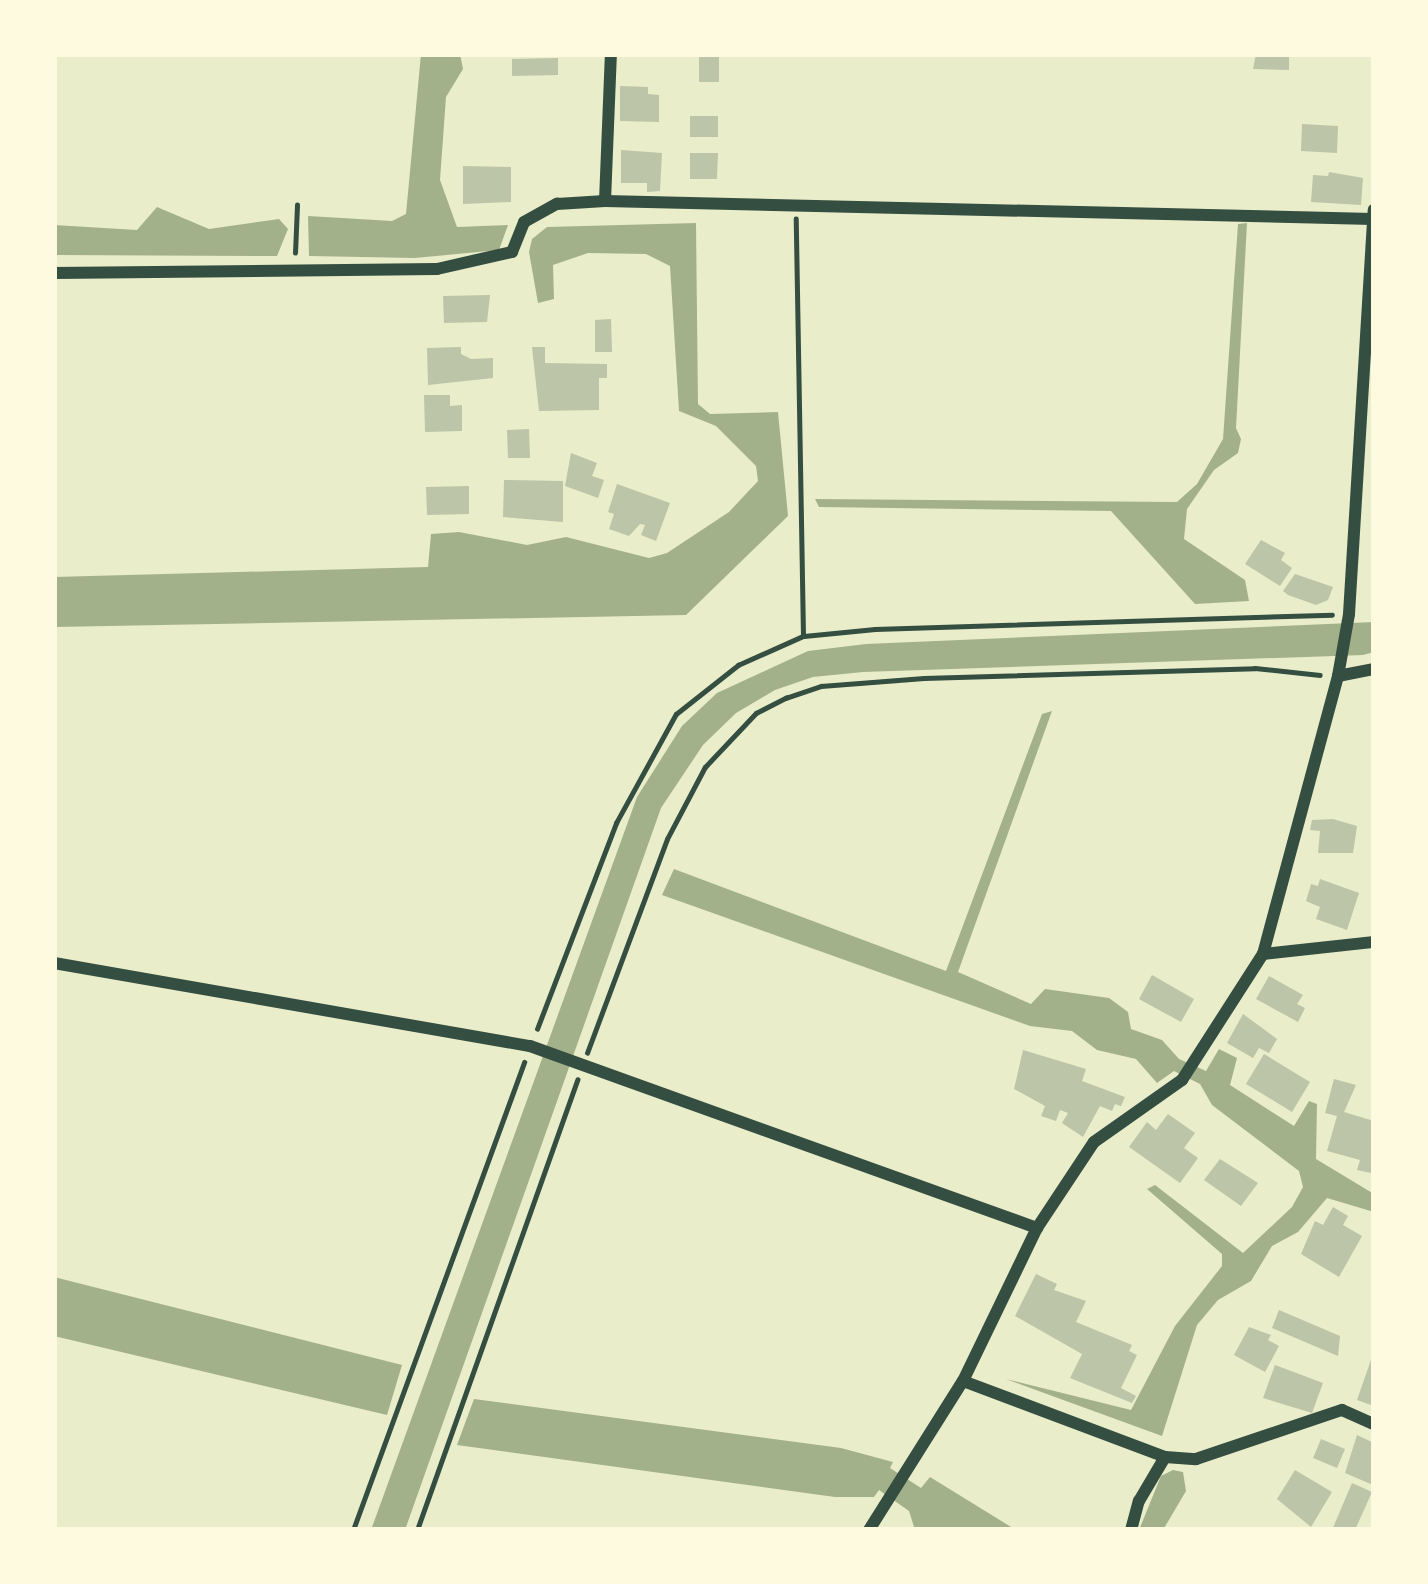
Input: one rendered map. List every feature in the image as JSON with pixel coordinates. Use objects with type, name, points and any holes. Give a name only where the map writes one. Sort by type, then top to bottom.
[{"type":"street","points":[[605,201],[610,54]]},
{"type":"street","points":[[54,274],[437,269],[512,252],[524,222],[557,205],[605,201],[796,201],[1373,219]]},
{"type":"street","points":[[869,1530],[963,1381],[1037,1228],[1094,1142],[1182,1080],[1263,954],[1338,676],[1349,614],[1374,210]]},
{"type":"street","points":[[1338,676],[1374,669]]},
{"type":"street","points":[[1263,954],[1374,942]]},
{"type":"street","points":[[54,963],[530,1046],[1037,1228]]},
{"type":"street","points":[[963,1381],[1165,1457],[1196,1459],[1342,1410],[1374,1424]]},
{"type":"street","points":[[1131,1530],[1139,1501],[1165,1457]]},
{"type":"path","points":[[796,201],[803,636]]},
{"type":"path","points":[[295,271],[297,205]]},
{"type":"path","points":[[352,1530],[616,823],[676,714],[738,665],[803,636],[875,629],[1349,614]]},
{"type":"path","points":[[417,1530],[583,1063],[687,799],[728,738],[771,705],[821,686],[1255,668],[1338,676]]},
{"type":"shaded area","points":[[421,54],[460,54],[463,69],[446,97],[440,180],[457,227],[508,225],[499,250],[415,258],[309,256],[308,216],[392,221],[406,214]]},
{"type":"shaded area","points":[[157,207],[209,229],[279,219],[288,229],[277,256],[54,255],[54,225],[137,230]]},
{"type":"shaded area","points":[[696,223],[698,404],[710,414],[778,412],[788,516],[686,615],[54,627],[54,577],[428,567],[431,534],[459,532],[527,545],[566,537],[649,558],[667,553],[729,512],[758,481],[756,466],[716,426],[679,411],[670,266],[646,254],[588,253],[553,265],[554,299],[538,303],[529,252],[532,239],[547,227]]},
{"type":"shaded area","points":[[1247,223],[1236,428],[1241,439],[1238,453],[1214,470],[1187,509],[1184,539],[1245,580],[1249,601],[1195,604],[1111,511],[819,507],[815,499],[1177,502],[1197,484],[1223,439],[1238,224]]},
{"type":"shaded area","points":[[1374,622],[1374,652],[1363,655],[863,672],[813,677],[775,690],[736,713],[703,745],[661,808],[405,1530],[371,1530],[637,797],[682,726],[717,693],[808,651],[866,644]]},
{"type":"shaded area","points":[[1052,711],[958,972],[1031,1004],[1045,989],[1109,998],[1128,1012],[1131,1029],[1162,1040],[1179,1059],[1206,1071],[1219,1049],[1237,1058],[1230,1085],[1294,1126],[1309,1101],[1317,1104],[1316,1159],[1374,1194],[1374,1212],[1327,1198],[1298,1232],[1272,1246],[1251,1281],[1218,1300],[1197,1325],[1162,1436],[1006,1379],[1131,1410],[1175,1326],[1222,1266],[1222,1254],[1147,1189],[1155,1185],[1243,1253],[1292,1207],[1303,1187],[1299,1171],[1212,1105],[1200,1084],[1174,1071],[1157,1083],[1136,1059],[1097,1050],[1072,1031],[1030,1026],[662,895],[674,869],[946,971],[1042,714]]},
{"type":"shaded area","points":[[54,1277],[402,1365],[387,1415],[54,1336]]},
{"type":"shaded area","points":[[474,1399],[841,1448],[893,1462],[890,1468],[921,1488],[930,1477],[1016,1530],[915,1530],[909,1511],[879,1490],[874,1497],[835,1497],[457,1445]]},
{"type":"shaded area","points":[[1173,1470],[1183,1472],[1186,1491],[1163,1530],[1139,1530],[1161,1476]]},
{"type":"building","points":[[699,54],[719,54],[719,82],[699,82]]},
{"type":"building","points":[[1256,54],[1289,54],[1289,70],[1253,69]]},
{"type":"building","points":[[558,58],[558,75],[512,76],[512,59]]},
{"type":"building","points":[[620,86],[648,87],[648,94],[659,95],[659,122],[620,121]]},
{"type":"building","points":[[690,116],[718,116],[718,137],[690,137]]},
{"type":"building","points":[[1302,124],[1338,126],[1337,153],[1301,151]]},
{"type":"building","points":[[621,150],[662,153],[660,191],[647,192],[647,183],[621,183]]},
{"type":"building","points":[[690,153],[718,153],[717,179],[690,179]]},
{"type":"building","points":[[463,166],[511,167],[511,202],[463,204]]},
{"type":"building","points":[[1329,172],[1363,178],[1361,205],[1311,202],[1313,175],[1328,176]]},
{"type":"building","points":[[490,295],[487,322],[444,323],[443,296]]},
{"type":"building","points":[[611,319],[612,352],[595,352],[595,320]]},
{"type":"building","points":[[461,347],[461,354],[471,359],[493,358],[493,378],[428,385],[427,348]]},
{"type":"building","points":[[532,347],[545,347],[545,363],[607,364],[607,378],[599,378],[599,410],[539,411]]},
{"type":"building","points":[[424,395],[450,395],[450,406],[462,405],[462,431],[425,432]]},
{"type":"building","points":[[529,429],[530,458],[508,458],[507,430]]},
{"type":"building","points":[[571,453],[597,463],[592,476],[604,480],[598,498],[565,486]]},
{"type":"building","points":[[504,480],[563,481],[563,522],[503,517]]},
{"type":"building","points":[[617,484],[670,503],[656,541],[641,535],[645,525],[640,524],[629,536],[609,529],[614,514],[608,512]]},
{"type":"building","points":[[469,486],[469,514],[427,515],[426,487]]},
{"type":"building","points":[[1261,540],[1285,553],[1281,560],[1292,568],[1280,586],[1245,564]]},
{"type":"building","points":[[1295,574],[1333,587],[1328,600],[1316,605],[1288,595],[1283,591]]},
{"type":"building","points":[[1333,819],[1357,826],[1353,853],[1318,853],[1320,831],[1310,830],[1312,820]]},
{"type":"building","points":[[1320,879],[1359,893],[1347,930],[1316,919],[1320,907],[1306,901],[1311,884],[1318,886]]},
{"type":"building","points":[[1152,975],[1194,999],[1181,1022],[1139,999]]},
{"type":"building","points":[[1269,976],[1303,995],[1297,1004],[1305,1008],[1298,1022],[1256,999]]},
{"type":"building","points":[[1243,1014],[1277,1039],[1269,1053],[1259,1048],[1253,1058],[1227,1043]]},
{"type":"building","points":[[1023,1050],[1086,1069],[1082,1081],[1125,1097],[1121,1106],[1115,1104],[1112,1111],[1100,1106],[1083,1137],[1062,1123],[1068,1113],[1060,1110],[1056,1121],[1041,1116],[1045,1106],[1014,1089]]},
{"type":"building","points":[[1264,1054],[1310,1082],[1292,1112],[1246,1084]]},
{"type":"building","points":[[1334,1079],[1356,1085],[1344,1112],[1374,1121],[1371,1173],[1357,1170],[1360,1160],[1327,1151],[1337,1116],[1325,1113]]},
{"type":"building","points":[[1168,1114],[1195,1133],[1184,1148],[1198,1158],[1180,1183],[1129,1147],[1147,1122],[1156,1130]]},
{"type":"building","points":[[1220,1159],[1258,1183],[1241,1206],[1204,1180]]},
{"type":"building","points":[[1333,1207],[1348,1216],[1343,1225],[1362,1236],[1339,1277],[1301,1254],[1315,1221],[1323,1225]]},
{"type":"building","points":[[1036,1274],[1057,1284],[1054,1290],[1086,1301],[1076,1322],[1132,1345],[1129,1351],[1137,1355],[1121,1388],[1136,1396],[1132,1403],[1070,1378],[1082,1354],[1015,1316]]},
{"type":"building","points":[[1279,1310],[1340,1336],[1338,1356],[1272,1328]]},
{"type":"building","points":[[1249,1327],[1271,1335],[1268,1340],[1279,1346],[1265,1372],[1234,1355]]},
{"type":"building","points":[[1374,1354],[1374,1406],[1357,1400]]},
{"type":"building","points":[[1275,1365],[1323,1383],[1312,1413],[1263,1398]]},
{"type":"building","points":[[1357,1435],[1374,1443],[1373,1485],[1345,1473]]},
{"type":"building","points":[[1321,1439],[1345,1449],[1337,1468],[1313,1458]]},
{"type":"building","points":[[1295,1470],[1332,1492],[1311,1527],[1277,1499]]},
{"type":"building","points":[[1352,1483],[1372,1492],[1355,1530],[1332,1530]]}]
